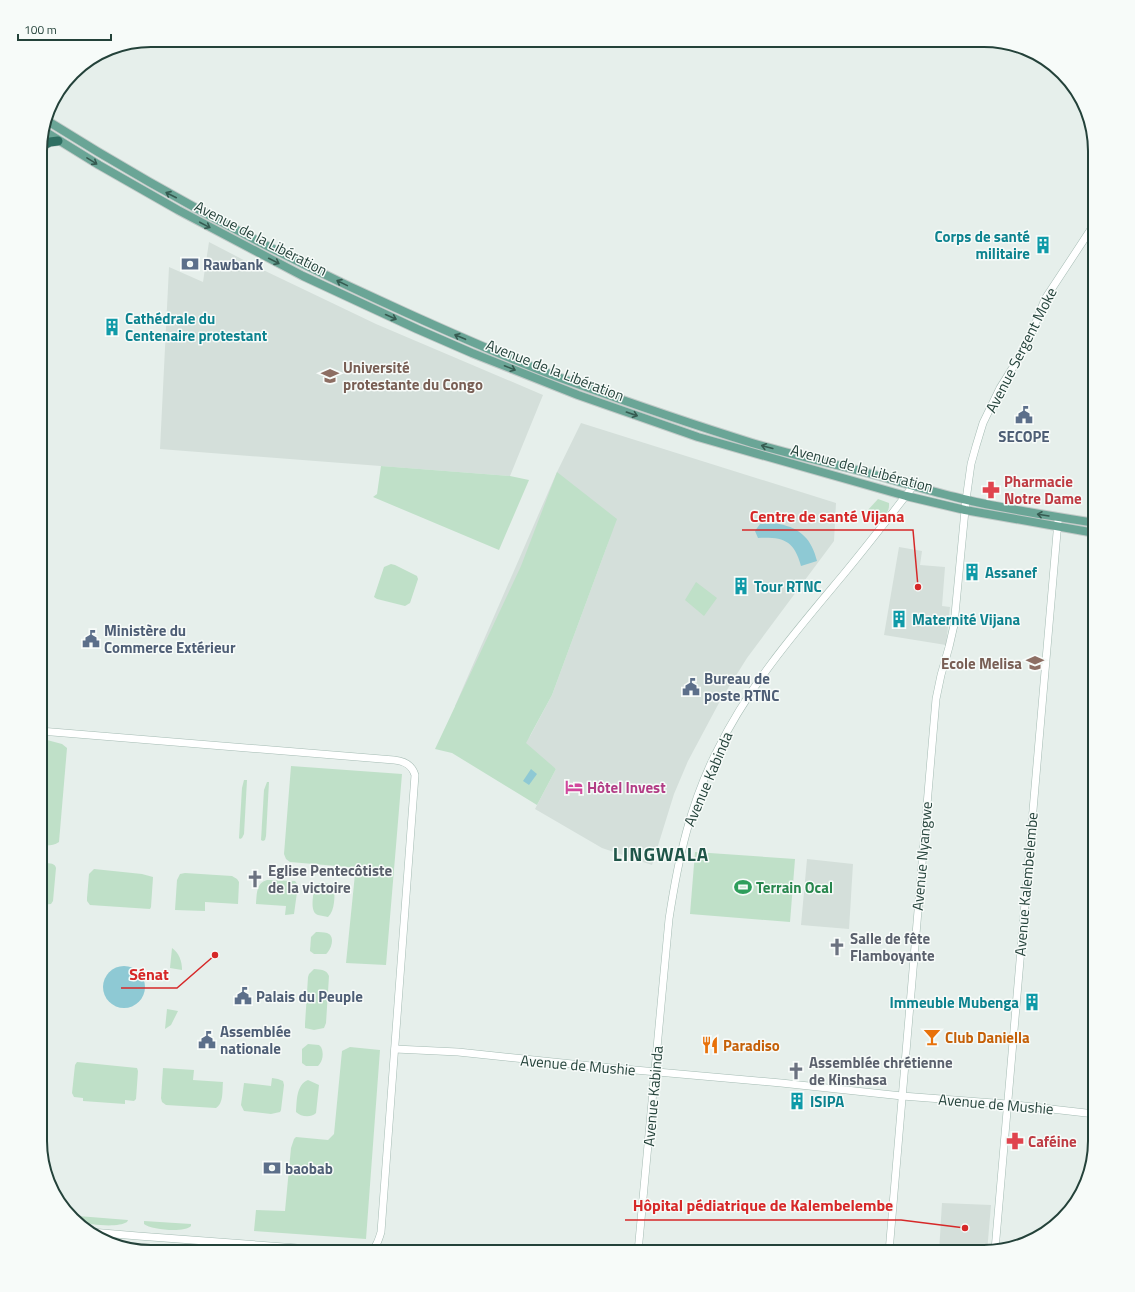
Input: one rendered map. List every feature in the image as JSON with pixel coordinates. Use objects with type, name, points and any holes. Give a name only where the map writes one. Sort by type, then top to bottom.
[{"type":"highway","points":[[47,143],[58,141]]},
{"type":"main road","name":"Avenue de la Libération","points":[[51,123],[152,184],[249,237],[366,295],[501,354],[590,389],[754,443],[966,500],[1088,522]]},
{"type":"main road","name":"Avenue de la Libération","points":[[49,134],[178,210],[289,269],[472,353],[578,395],[698,437],[906,496],[965,510],[1088,532]]},
{"type":"street","name":"Avenue Sergent Moke","points":[[965,510],[971,464],[986,418],[1000,388],[1026,345],[1045,299],[1088,234]]},
{"type":"street","name":"Avenue Kabinda","points":[[639,1245],[669,919],[676,873],[692,810],[712,761],[732,722],[779,652],[914,485]]},
{"type":"street","name":"Avenue Nyangwe","points":[[890,1245],[936,699],[939,681],[951,642],[954,625],[965,510]]},
{"type":"street","name":"Avenue Kalembelembe","points":[[995,1244],[1059,517]]},
{"type":"street","points":[[47,732],[400,760],[410,765],[413,769],[415,776],[381,1232],[376,1245]]},
{"type":"street","name":"Avenue de Mushie","points":[[395,1049],[458,1052],[502,1058],[773,1082],[902,1096],[1007,1104],[1088,1113]]},
{"type":"street","points":[[103,1233],[258,1245]]},
{"type":"shaded area","name":"Université protestante du Congo","points":[[209,242],[259,268],[376,324],[543,395],[510,476],[160,449],[169,267],[203,282]]},
{"type":"shaded area","points":[[581,423],[836,503],[834,541],[747,658],[720,701],[688,761],[674,794],[652,865],[602,848],[535,809],[556,769],[455,706],[557,472]],"holes":[[[611,535],[552,695],[529,738]]]},
{"type":"shaded area","points":[[899,547],[922,551],[920,565],[945,567],[942,606],[950,607],[946,645],[884,635]]},
{"type":"shaded area","points":[[807,859],[853,864],[849,929],[801,925]]},
{"type":"shaded area","points":[[942,1203],[991,1205],[988,1245],[939,1245]]},
{"type":"green space","points":[[381,466],[510,476],[529,480],[499,550],[373,497],[377,494]]},
{"type":"green space","points":[[557,472],[617,519],[552,695],[526,743],[556,769],[537,805],[452,753],[435,749],[521,566]]},
{"type":"green space","points":[[878,499],[889,503],[889,507],[885,515],[872,519],[867,511]]},
{"type":"green space","points":[[391,564],[417,576],[418,579],[410,603],[405,606],[374,597],[384,567]]},
{"type":"green space","points":[[696,582],[717,598],[704,616],[685,600]]},
{"type":"green space","points":[[47,740],[62,744],[67,748],[59,842],[48,846]]},
{"type":"green space","points":[[291,766],[402,774],[386,965],[346,963],[355,874],[353,869],[348,867],[290,862],[286,859],[284,854]]},
{"type":"green space","points":[[244,780],[247,780],[244,834],[240,839],[242,788]]},
{"type":"green space","points":[[267,782],[269,782],[266,836],[265,840],[263,841],[261,840],[264,790]]},
{"type":"green space","name":"Terrain Ocal","points":[[695,852],[795,859],[790,922],[690,914]]},
{"type":"green space","points":[[47,863],[54,865],[56,868],[53,901],[51,904],[47,904]]},
{"type":"green space","points":[[94,869],[142,874],[153,877],[150,909],[90,905],[87,901],[89,874]]},
{"type":"green space","points":[[180,874],[232,876],[239,882],[238,904],[205,902],[205,911],[175,910],[177,880]]},
{"type":"green space","points":[[263,881],[295,881],[298,885],[294,914],[285,915],[286,906],[256,904],[259,886]]},
{"type":"green space","points":[[319,883],[331,884],[334,887],[333,907],[328,917],[315,913],[313,907],[314,887]]},
{"type":"green space","points":[[316,932],[327,933],[331,937],[332,943],[326,954],[314,954],[310,951],[311,937]]},
{"type":"green space","points":[[172,948],[177,952],[180,958],[182,970],[170,968]]},
{"type":"green space","points":[[314,969],[325,971],[329,976],[326,1023],[324,1028],[314,1030],[305,1028],[305,1024],[308,977]]},
{"type":"green space","points":[[167,1009],[178,1011],[171,1025],[165,1029]]},
{"type":"green space","points":[[308,1044],[319,1045],[321,1047],[322,1057],[318,1066],[306,1066],[302,1063],[302,1049]]},
{"type":"green space","points":[[350,1047],[380,1050],[366,1239],[254,1231],[256,1210],[285,1211],[291,1148],[294,1139],[296,1137],[328,1140],[334,1134],[342,1051]]},
{"type":"green space","points":[[77,1062],[137,1068],[136,1099],[134,1101],[125,1100],[125,1104],[83,1101],[83,1098],[74,1097],[72,1093],[75,1065]]},
{"type":"green space","points":[[163,1068],[194,1070],[193,1080],[223,1082],[219,1106],[216,1108],[166,1105],[162,1102],[161,1098]]},
{"type":"green space","points":[[272,1078],[283,1081],[284,1085],[280,1112],[271,1114],[244,1111],[241,1105],[244,1083],[271,1086]]},
{"type":"green space","points":[[308,1080],[319,1085],[316,1113],[311,1116],[301,1115],[296,1112],[299,1089],[304,1082]]},
{"type":"green space","points":[[78,1216],[128,1220],[123,1224],[89,1224]]},
{"type":"green space","points":[[144,1221],[191,1224],[191,1226],[188,1228],[168,1230],[153,1228],[144,1224]]},
{"type":"water","points":[[760,524],[779,524],[799,532],[809,541],[817,561],[801,566],[791,545],[774,538],[758,538],[755,531]]},
{"type":"water","points":[[531,769],[537,774],[529,785],[523,781]]},
{"type":"water","points":[[124,966],[139,972],[145,987],[139,1002],[124,1008],[109,1002],[103,987],[109,972]]},
{"type":"place","name":"Corps de santé militaire","points":[[1043,245]]},
{"type":"place","name":"Rawbank","points":[[190,264]]},
{"type":"place","name":"Cathédrale du Centenaire protestant","points":[[112,327]]},
{"type":"place","name":"Université protestante du Congo","points":[[330,376]]},
{"type":"place","name":"SECOPE","points":[[1024,415]]},
{"type":"place","name":"Pharmacie Notre Dame","points":[[991,490]]},
{"type":"place","name":"Assanef","points":[[972,572]]},
{"type":"place","name":"Tour RTNC","points":[[741,586]]},
{"type":"place","name":"Centre de santé Vijana","points":[[918,587]]},
{"type":"place","name":"Maternité Vijana","points":[[899,619]]},
{"type":"place","name":"Ministère du Commerce Extérieur","points":[[91,639]]},
{"type":"place","name":"Ecole Melisa","points":[[1035,663]]},
{"type":"place","name":"Bureau de poste RTNC","points":[[691,687]]},
{"type":"place","name":"Hôtel Invest","points":[[574,787]]},
{"type":"place","name":"Eglise Pentecôtiste de la victoire","points":[[255,879]]},
{"type":"place","name":"Terrain Ocal","points":[[743,887]]},
{"type":"place","name":"Salle de fête Flamboyante","points":[[837,947]]},
{"type":"place","name":"Sénat","points":[[215,955]]},
{"type":"place","name":"Palais du Peuple","points":[[243,996]]},
{"type":"place","name":"Immeuble Mubenga","points":[[1032,1002]]},
{"type":"place","name":"Club Daniella","points":[[932,1037]]},
{"type":"place","name":"Assemblée nationale","points":[[207,1040]]},
{"type":"place","name":"Paradiso","points":[[710,1045]]},
{"type":"place","name":"Assemblée chrétienne de Kinshasa","points":[[796,1071]]},
{"type":"place","name":"ISIPA","points":[[797,1101]]},
{"type":"place","name":"Caféine","points":[[1015,1141]]},
{"type":"place","name":"baobab","points":[[272,1168]]},
{"type":"place","name":"Hôpital pédiatrique de Kalembelembe","points":[[965,1228]]},
{"type":"district","name":"LINGWALA","points":[[661,853]]}]
